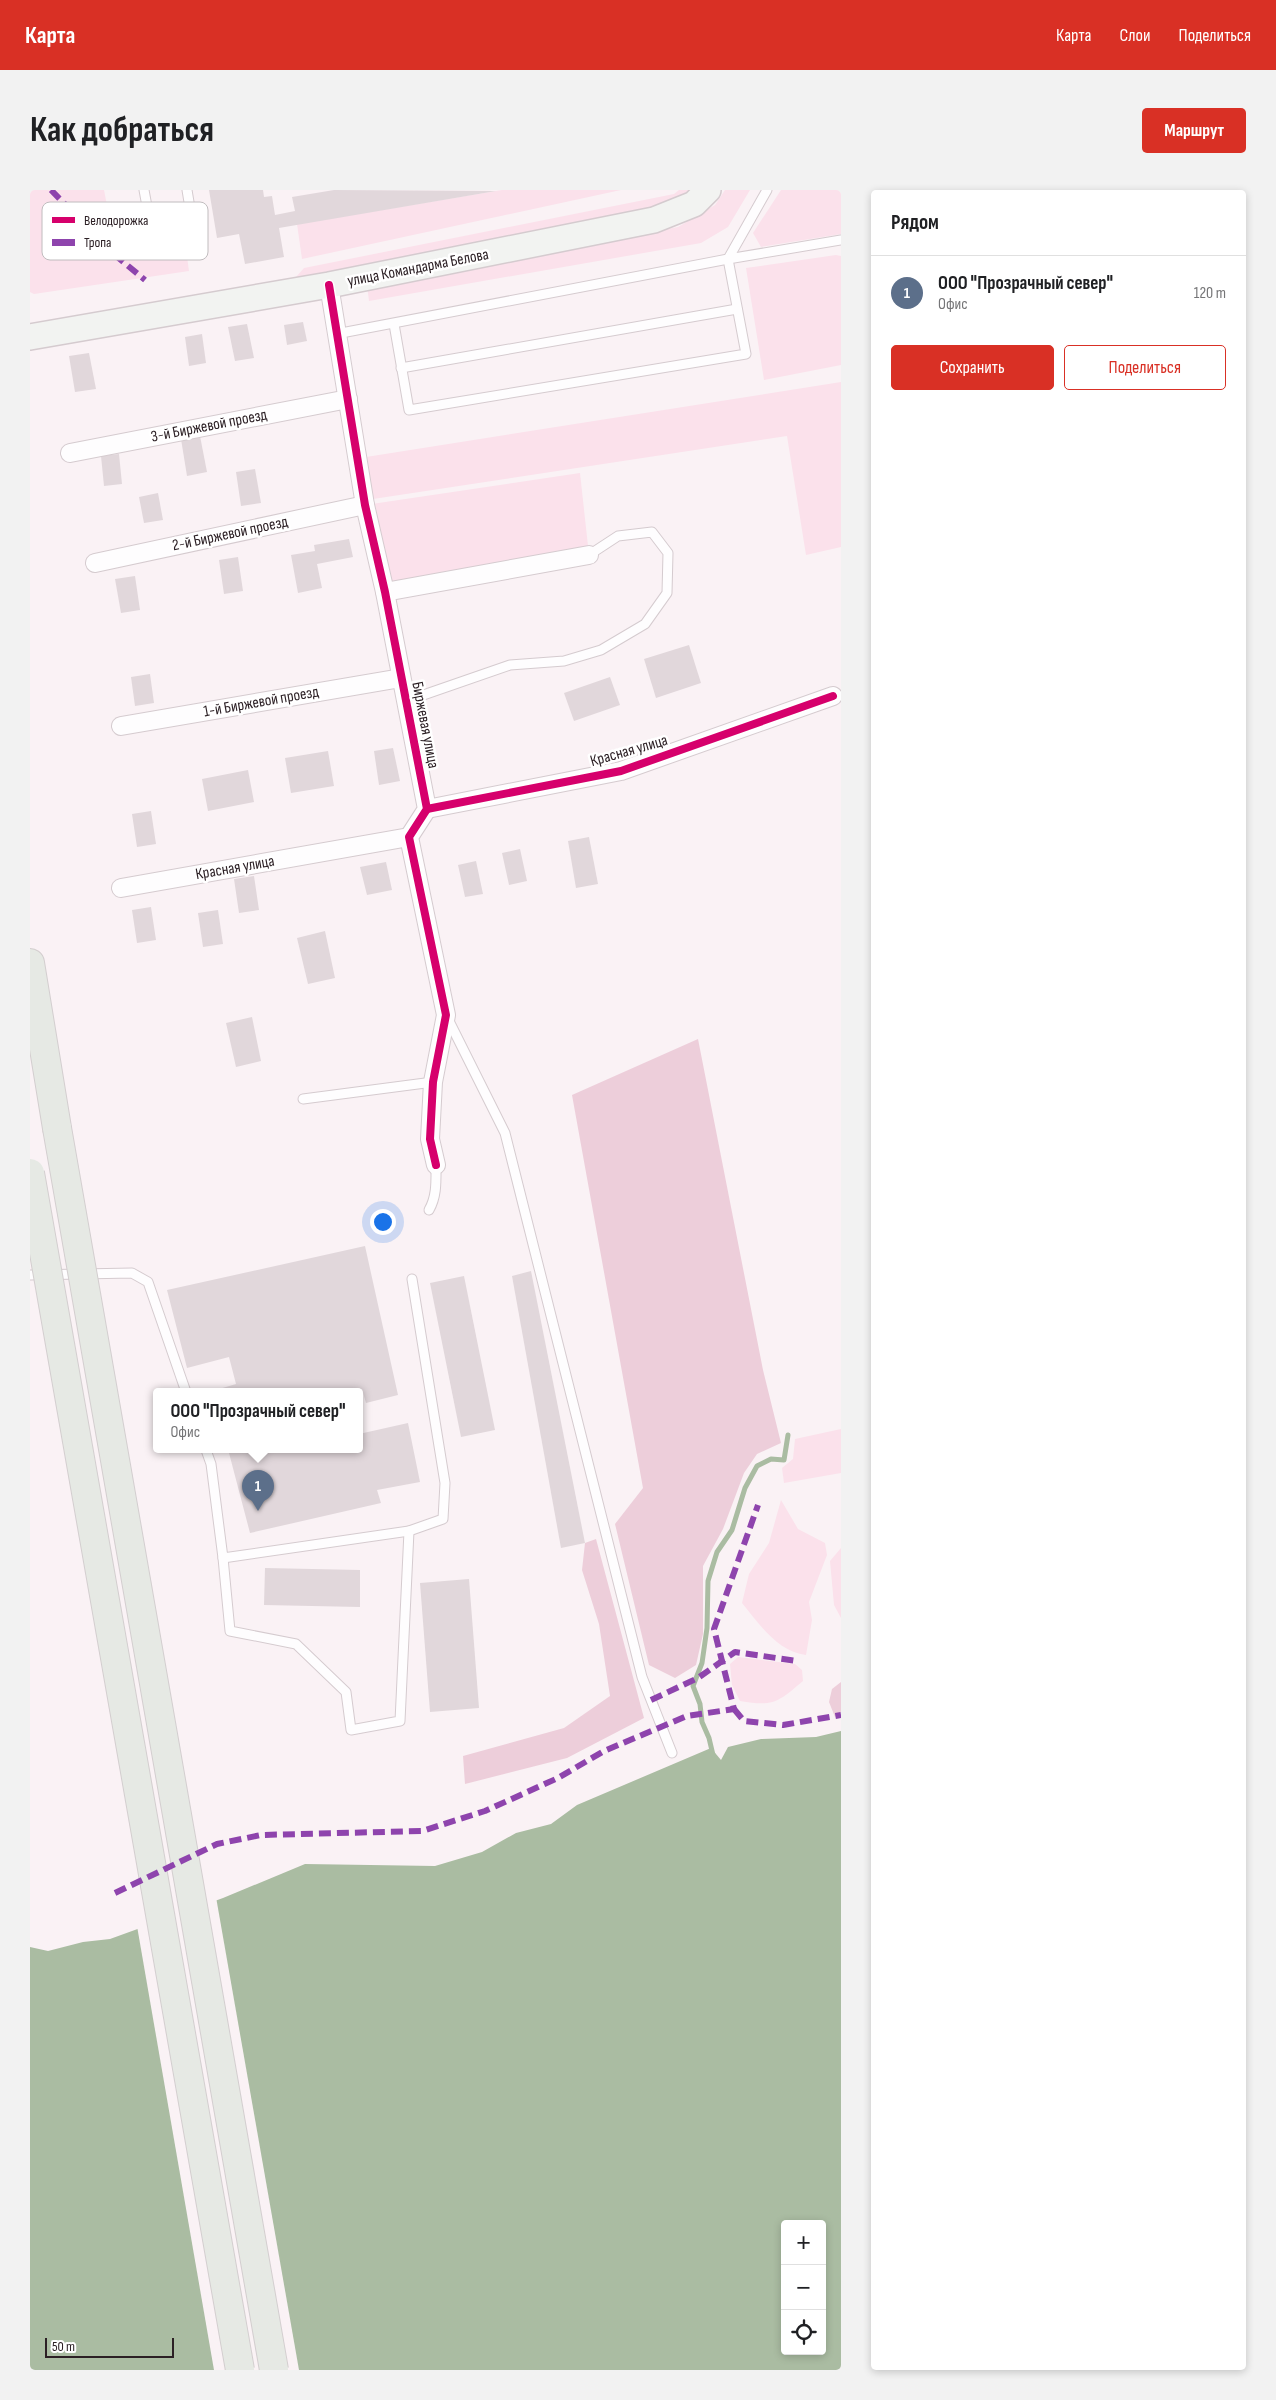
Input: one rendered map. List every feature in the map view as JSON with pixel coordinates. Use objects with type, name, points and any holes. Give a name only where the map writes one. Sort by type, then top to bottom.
[{"type":"main road","name":"улица Командарма Белова","points":[[30,337],[329,285],[654,220],[694,204],[708,190]]},
{"type":"main road","points":[[30,963],[57,1128],[274,2370]]},
{"type":"main road","points":[[30,1173],[240,2370]]},
{"type":"street","name":"Биржевая улица","points":[[329,285],[365,504],[385,592],[427,808]]},
{"type":"street","name":"3-й Биржевой проезд","points":[[70,453],[348,399]]},
{"type":"street","name":"2-й Биржевой проезд","points":[[95,563],[365,504]]},
{"type":"street","points":[[385,592],[589,555]]},
{"type":"street","name":"1-й Биржевой проезд","points":[[121,726],[401,678]]},
{"type":"street","name":"Красная улица","points":[[427,808],[621,771],[833,696]]},
{"type":"street","points":[[427,808],[409,837],[446,1015],[433,1082],[430,1139],[436,1165]]},
{"type":"street","name":"Красная улица","points":[[121,888],[409,837]]},
{"type":"lane","points":[[394,324],[409,410],[746,354],[728,259],[767,190]]},
{"type":"lane","points":[[336,334],[728,259],[841,240]]},
{"type":"lane","points":[[401,368],[737,309]]},
{"type":"lane","points":[[406,701],[510,665],[564,661],[601,650],[645,624],[667,593],[668,553],[652,532],[618,536],[589,555]]},
{"type":"lane","points":[[446,1015],[505,1133],[642,1677],[672,1753]]},
{"type":"lane","points":[[304,1099],[433,1082]]},
{"type":"lane","points":[[429,1210],[434,1201],[436,1165]]},
{"type":"lane","points":[[30,1275],[132,1273],[148,1282],[185,1388]]},
{"type":"lane","points":[[223,1558],[409,1531],[443,1519],[445,1483],[412,1279]]},
{"type":"lane","points":[[207,1453],[211,1464],[230,1631],[296,1644],[346,1692],[351,1730],[400,1721],[409,1531]]},
{"type":"shaded area","points":[[30,190],[104,190],[106,202],[42,202],[42,260],[187,260],[189,271],[34,294],[30,292]]},
{"type":"shaded area","points":[[502,190],[621,190],[302,259],[297,224]]},
{"type":"shaded area","points":[[679,190],[691,190],[660,206],[323,274],[296,277],[304,268],[674,194]]},
{"type":"shaded area","points":[[725,190],[750,190],[728,227],[701,243],[369,301],[367,285],[678,227],[715,205]]},
{"type":"shaded area","points":[[781,190],[841,190],[841,234],[761,247],[753,233]]},
{"type":"shaded area","points":[[836,255],[841,256],[841,365],[764,380],[746,268]]},
{"type":"shaded area","points":[[841,382],[841,547],[806,555],[787,436],[373,499],[366,457]]},
{"type":"shaded area","points":[[580,473],[589,555],[385,592],[365,505]]},
{"type":"shaded area","points":[[698,1039],[763,1370],[781,1443],[757,1454],[744,1473],[723,1529],[703,1566],[703,1634],[696,1665],[675,1678],[649,1665],[615,1524],[643,1488],[572,1095]]},
{"type":"shaded area","points":[[841,1429],[841,1473],[784,1483],[782,1468],[793,1459],[795,1439]]},
{"type":"shaded area","points":[[781,1500],[798,1529],[825,1543],[827,1555],[809,1602],[812,1620],[806,1655],[796,1653],[778,1643],[762,1628],[742,1603],[749,1574],[769,1543]]},
{"type":"shaded area","points":[[596,1539],[644,1718],[567,1758],[465,1784],[463,1756],[564,1728],[610,1696],[599,1624],[582,1570],[585,1543]]},
{"type":"shaded area","points":[[841,1548],[841,1618],[834,1605],[830,1561]]},
{"type":"shaded area","points":[[738,1657],[795,1664],[802,1670],[803,1681],[775,1701],[751,1703],[740,1701],[732,1685],[730,1664]]},
{"type":"shaded area","points":[[841,1682],[841,1712],[835,1717],[829,1702],[832,1689]]},
{"type":"shaded area","points":[[841,1731],[841,2370],[30,2370],[30,1947],[48,1951],[83,1942],[110,1939],[223,1898],[305,1864],[435,1866],[482,1852],[516,1833],[551,1824],[577,1805],[711,1748],[721,1760],[728,1747],[761,1739],[816,1737]]},
{"type":"pier","points":[[216,1897],[299,2370],[214,2370],[137,1926]]},
{"type":"building","points":[[209,190],[263,190],[264,197],[272,196],[275,215],[295,211],[292,197],[334,190],[496,191],[279,228],[284,257],[245,264],[239,234],[217,238]]},
{"type":"building","points":[[303,322],[307,341],[287,345],[284,325]]},
{"type":"building","points":[[247,324],[254,358],[235,361],[228,327]]},
{"type":"building","points":[[202,334],[206,363],[189,366],[185,337]]},
{"type":"building","points":[[89,353],[96,389],[75,392],[69,356]]},
{"type":"building","points":[[200,436],[207,472],[187,476],[181,439]]},
{"type":"building","points":[[119,454],[122,484],[104,486],[101,456]]},
{"type":"building","points":[[255,469],[261,503],[241,506],[236,472]]},
{"type":"building","points":[[158,493],[163,520],[144,523],[139,497]]},
{"type":"building","points":[[349,539],[353,557],[317,564],[322,588],[298,593],[291,555],[315,551],[314,545]]},
{"type":"building","points":[[238,557],[243,591],[224,594],[219,560]]},
{"type":"building","points":[[135,576],[140,610],[121,613],[115,579]]},
{"type":"building","points":[[689,645],[701,683],[656,698],[644,659]]},
{"type":"building","points":[[150,674],[154,703],[135,706],[131,677]]},
{"type":"building","points":[[610,677],[620,705],[574,721],[564,693]]},
{"type":"building","points":[[393,748],[400,781],[379,785],[374,751]]},
{"type":"building","points":[[328,751],[334,786],[291,793],[285,758]]},
{"type":"building","points":[[248,770],[254,802],[208,811],[202,779]]},
{"type":"building","points":[[151,811],[156,844],[137,847],[132,814]]},
{"type":"building","points":[[589,837],[598,884],[576,888],[568,841]]},
{"type":"building","points":[[520,849],[527,881],[509,885],[502,853]]},
{"type":"building","points":[[476,861],[483,894],[465,897],[458,865]]},
{"type":"building","points":[[386,862],[392,890],[367,895],[360,867]]},
{"type":"building","points":[[254,876],[259,910],[239,913],[234,879]]},
{"type":"building","points":[[151,907],[156,940],[137,943],[132,910]]},
{"type":"building","points":[[218,910],[223,944],[203,947],[198,913]]},
{"type":"building","points":[[325,931],[335,978],[308,984],[297,938]]},
{"type":"building","points":[[252,1017],[261,1061],[236,1067],[226,1023]]},
{"type":"building","points":[[365,1246],[398,1395],[366,1403],[363,1388],[222,1388],[236,1384],[229,1357],[187,1368],[167,1290]]},
{"type":"building","points":[[531,1271],[585,1543],[561,1548],[512,1276]]},
{"type":"building","points":[[464,1276],[495,1430],[461,1437],[430,1283]]},
{"type":"building","points":[[408,1423],[420,1482],[377,1490],[381,1503],[250,1533],[229,1453],[363,1453],[363,1433]]},
{"type":"building","points":[[265,1568],[360,1570],[360,1607],[264,1605]]},
{"type":"building","points":[[469,1579],[479,1708],[430,1712],[420,1583]]},
{"type":"waterway","points":[[713,1755],[709,1738],[702,1722],[700,1704],[693,1686],[702,1663],[707,1628],[708,1581],[717,1552],[732,1530],[745,1488],[757,1466],[771,1459],[784,1460],[788,1435]]},
{"type":"marked path","points":[[51,190],[63,202]]},
{"type":"marked path","points":[[121,260],[145,280]]},
{"type":"marked path","points":[[115,1893],[217,1844],[261,1835],[422,1831],[485,1811],[558,1778],[604,1751],[687,1716],[734,1709],[714,1629],[758,1505]]},
{"type":"marked path","points":[[651,1700],[698,1678],[735,1652],[797,1661]]},
{"type":"marked path","points":[[734,1709],[744,1721],[783,1725],[841,1715]]},
{"type":"cycle path","points":[[329,285],[365,505],[385,592],[427,809],[409,837],[446,1015],[433,1082],[430,1139],[436,1165]]},
{"type":"cycle path","points":[[427,809],[621,771],[833,696]]},
{"type":"place","name":"ООО \"Прозрачный север\"","points":[[258,1511]]}]
